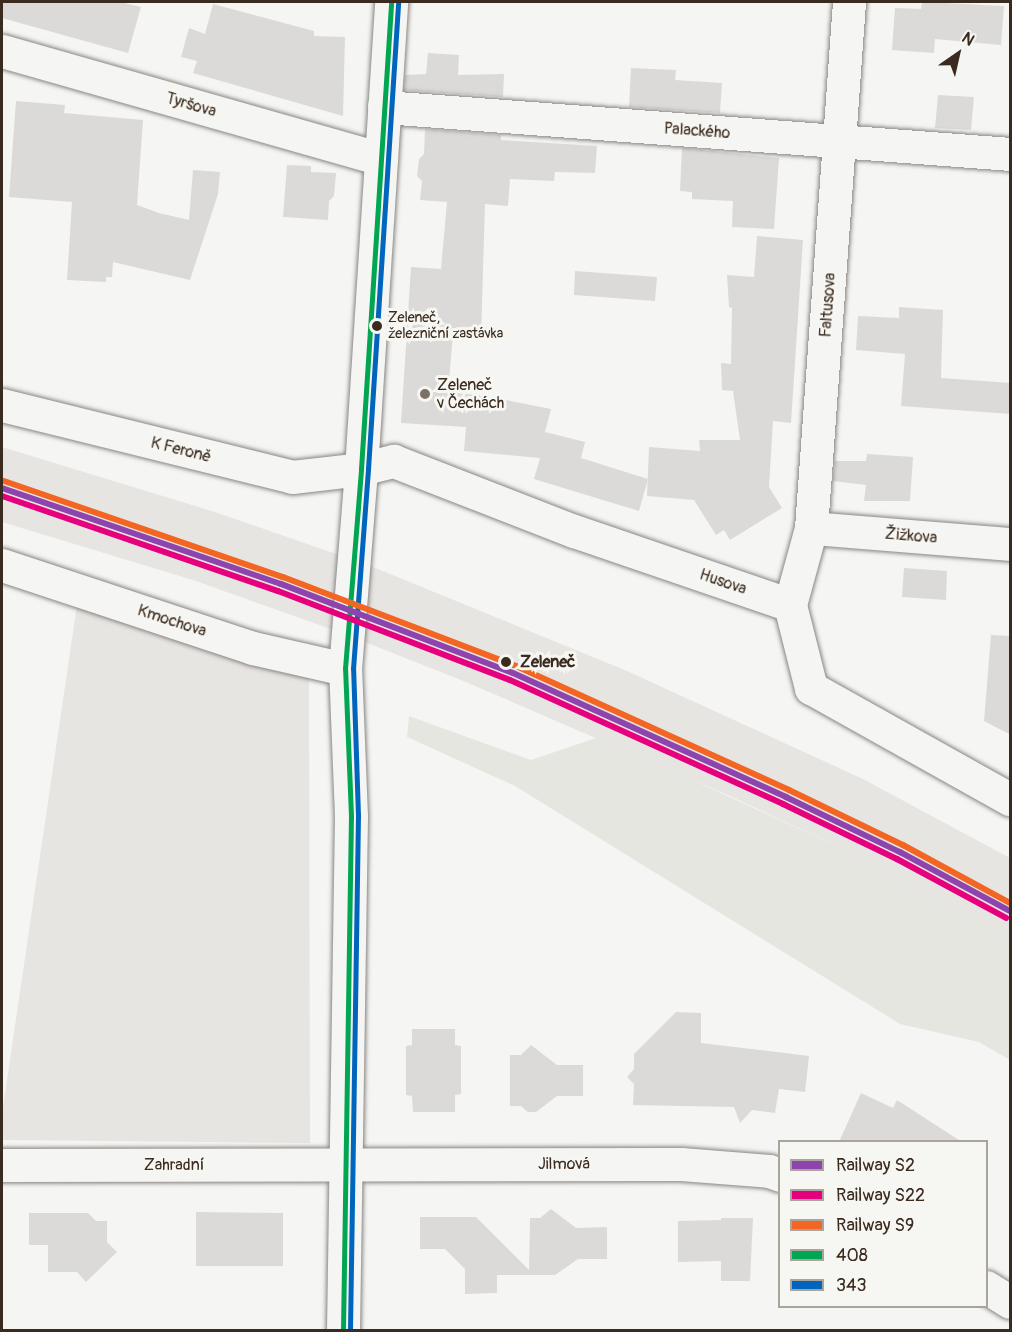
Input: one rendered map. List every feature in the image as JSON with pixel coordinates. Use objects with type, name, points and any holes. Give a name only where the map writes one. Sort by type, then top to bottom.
[{"type":"street","points":[[343,1330],[351,816],[345,669],[362,470],[391,2]]},
{"type":"street","name":"Faltusova","points":[[790,605],[811,528],[849,2]]},
{"type":"street","name":"Tyršova","points":[[2,51],[381,159]]},
{"type":"street","name":"Palackého","points":[[384,107],[1011,154]]},
{"type":"street","name":"K Feroně","points":[[2,405],[292,477],[362,470]]},
{"type":"street","name":"Husova","points":[[362,470],[394,461],[574,531],[790,605]]},
{"type":"street","name":"Žižkova","points":[[811,528],[1011,544]]},
{"type":"street","name":"Kmochova","points":[[2,565],[253,648],[345,669]]},
{"type":"street","points":[[790,605],[811,688],[1011,800]]},
{"type":"street","name":"Jilmová","points":[[347,1165],[681,1164],[769,1171],[778,1174]]},
{"type":"street","name":"Zahradní","points":[[2,1165],[347,1165]]},
{"type":"street","points":[[988,1288],[1011,1302]]},
{"type":"shaded area","points":[[2,447],[215,512],[368,565],[627,671],[863,779],[1010,858],[1010,941],[830,843],[732,797],[466,682],[342,633],[193,580],[2,522]]},
{"type":"shaded area","points":[[77,605],[309,671],[310,1143],[2,1140],[2,1114]]},
{"type":"shaded area","points":[[409,716],[531,760],[599,737],[830,843],[1010,941],[1010,1060],[979,1042],[900,1024],[515,786],[407,737]]},
{"type":"building","points":[[2,2],[120,2],[141,7],[128,53],[2,18]]},
{"type":"building","points":[[922,2],[1004,6],[1001,45],[935,39],[934,53],[892,50],[895,8],[921,9]]},
{"type":"building","points":[[213,4],[314,31],[314,36],[345,37],[343,116],[193,73],[197,61],[181,57],[189,28],[205,34]]},
{"type":"building","points":[[428,53],[459,55],[458,75],[504,74],[503,97],[404,90],[405,75],[426,74]]},
{"type":"building","points":[[631,68],[676,70],[675,80],[722,83],[720,113],[629,107]]},
{"type":"building","points":[[938,95],[974,97],[971,130],[935,128]]},
{"type":"building","points":[[16,101],[65,105],[64,113],[143,120],[137,205],[159,213],[189,220],[193,170],[220,172],[218,194],[190,280],[113,262],[112,277],[106,277],[106,282],[67,280],[72,202],[9,197]]},
{"type":"building","points":[[425,129],[501,135],[501,140],[597,146],[595,173],[555,172],[554,181],[510,179],[508,206],[485,204],[481,337],[453,334],[448,392],[506,398],[506,400],[551,409],[545,432],[585,442],[581,458],[648,479],[639,511],[534,479],[540,458],[464,451],[466,427],[401,423],[411,267],[441,269],[447,202],[420,200],[422,181],[417,176],[419,159],[424,154]]},
{"type":"building","points":[[682,148],[779,158],[774,229],[732,227],[733,201],[692,199],[692,192],[680,191]]},
{"type":"building","points":[[287,165],[311,166],[311,172],[336,173],[334,196],[329,201],[328,220],[283,217]]},
{"type":"building","points":[[757,236],[803,240],[791,423],[773,421],[769,487],[782,508],[730,540],[724,530],[716,535],[694,500],[647,496],[649,447],[700,451],[699,440],[740,440],[733,391],[722,390],[721,363],[731,364],[732,308],[729,307],[727,275],[754,277]]},
{"type":"building","points":[[575,271],[657,277],[655,301],[574,295]]},
{"type":"building","points":[[899,307],[943,310],[941,378],[1011,383],[1011,414],[901,406],[905,354],[856,350],[858,316],[899,318]]},
{"type":"building","points":[[867,454],[913,457],[910,501],[864,501],[866,485],[833,481],[835,461],[866,461]]},
{"type":"building","points":[[904,568],[947,571],[946,600],[902,597]]},
{"type":"building","points":[[991,635],[1011,636],[1011,735],[984,721]]},
{"type":"building","points":[[676,1012],[701,1013],[701,1043],[809,1056],[805,1092],[779,1089],[775,1113],[752,1110],[740,1123],[734,1107],[633,1105],[634,1084],[627,1077],[634,1069],[634,1054]]},
{"type":"building","points":[[412,1029],[455,1029],[455,1045],[461,1046],[461,1094],[455,1095],[455,1112],[413,1112],[412,1096],[406,1095],[406,1046],[412,1045]]},
{"type":"building","points":[[531,1045],[557,1065],[583,1065],[583,1096],[557,1096],[536,1112],[528,1112],[521,1106],[510,1106],[510,1055],[521,1055]]},
{"type":"building","points":[[861,1093],[893,1108],[897,1100],[959,1140],[840,1140]]},
{"type":"building","points":[[551,1209],[576,1228],[607,1227],[607,1259],[578,1259],[555,1275],[497,1275],[497,1293],[465,1294],[465,1269],[445,1249],[420,1249],[420,1217],[476,1217],[529,1270],[530,1218],[540,1218]]},
{"type":"building","points":[[196,1212],[283,1213],[283,1266],[196,1266]]},
{"type":"building","points":[[29,1213],[88,1213],[96,1221],[107,1221],[107,1242],[117,1252],[86,1282],[77,1272],[48,1272],[48,1245],[29,1245]]},
{"type":"building","points":[[721,1218],[753,1218],[750,1281],[721,1281],[721,1261],[678,1262],[678,1221],[721,1220]]},
{"type":"rail line","name":"S9","points":[[4,481],[283,577],[516,666],[789,790],[903,845],[1010,903]]},
{"type":"rail line","name":"S2","points":[[2,488],[281,584],[513,673],[786,797],[900,852],[1010,911]]},
{"type":"rail line","name":"S22","points":[[2,496],[278,591],[510,680],[783,804],[897,859],[1006,918]]},
{"type":"transit line","name":"408","points":[[343,1330],[351,816],[345,669],[361,469],[391,2]]},
{"type":"transit line","name":"343","points":[[350,1330],[358,816],[353,669],[398,2]]},
{"type":"place","name":"Zeleneč, železniční zastávka","points":[[377,326]]},
{"type":"place","name":"Zeleneč v Čechách","points":[[425,394]]},
{"type":"place","name":"Zeleneč","points":[[506,662]]}]
